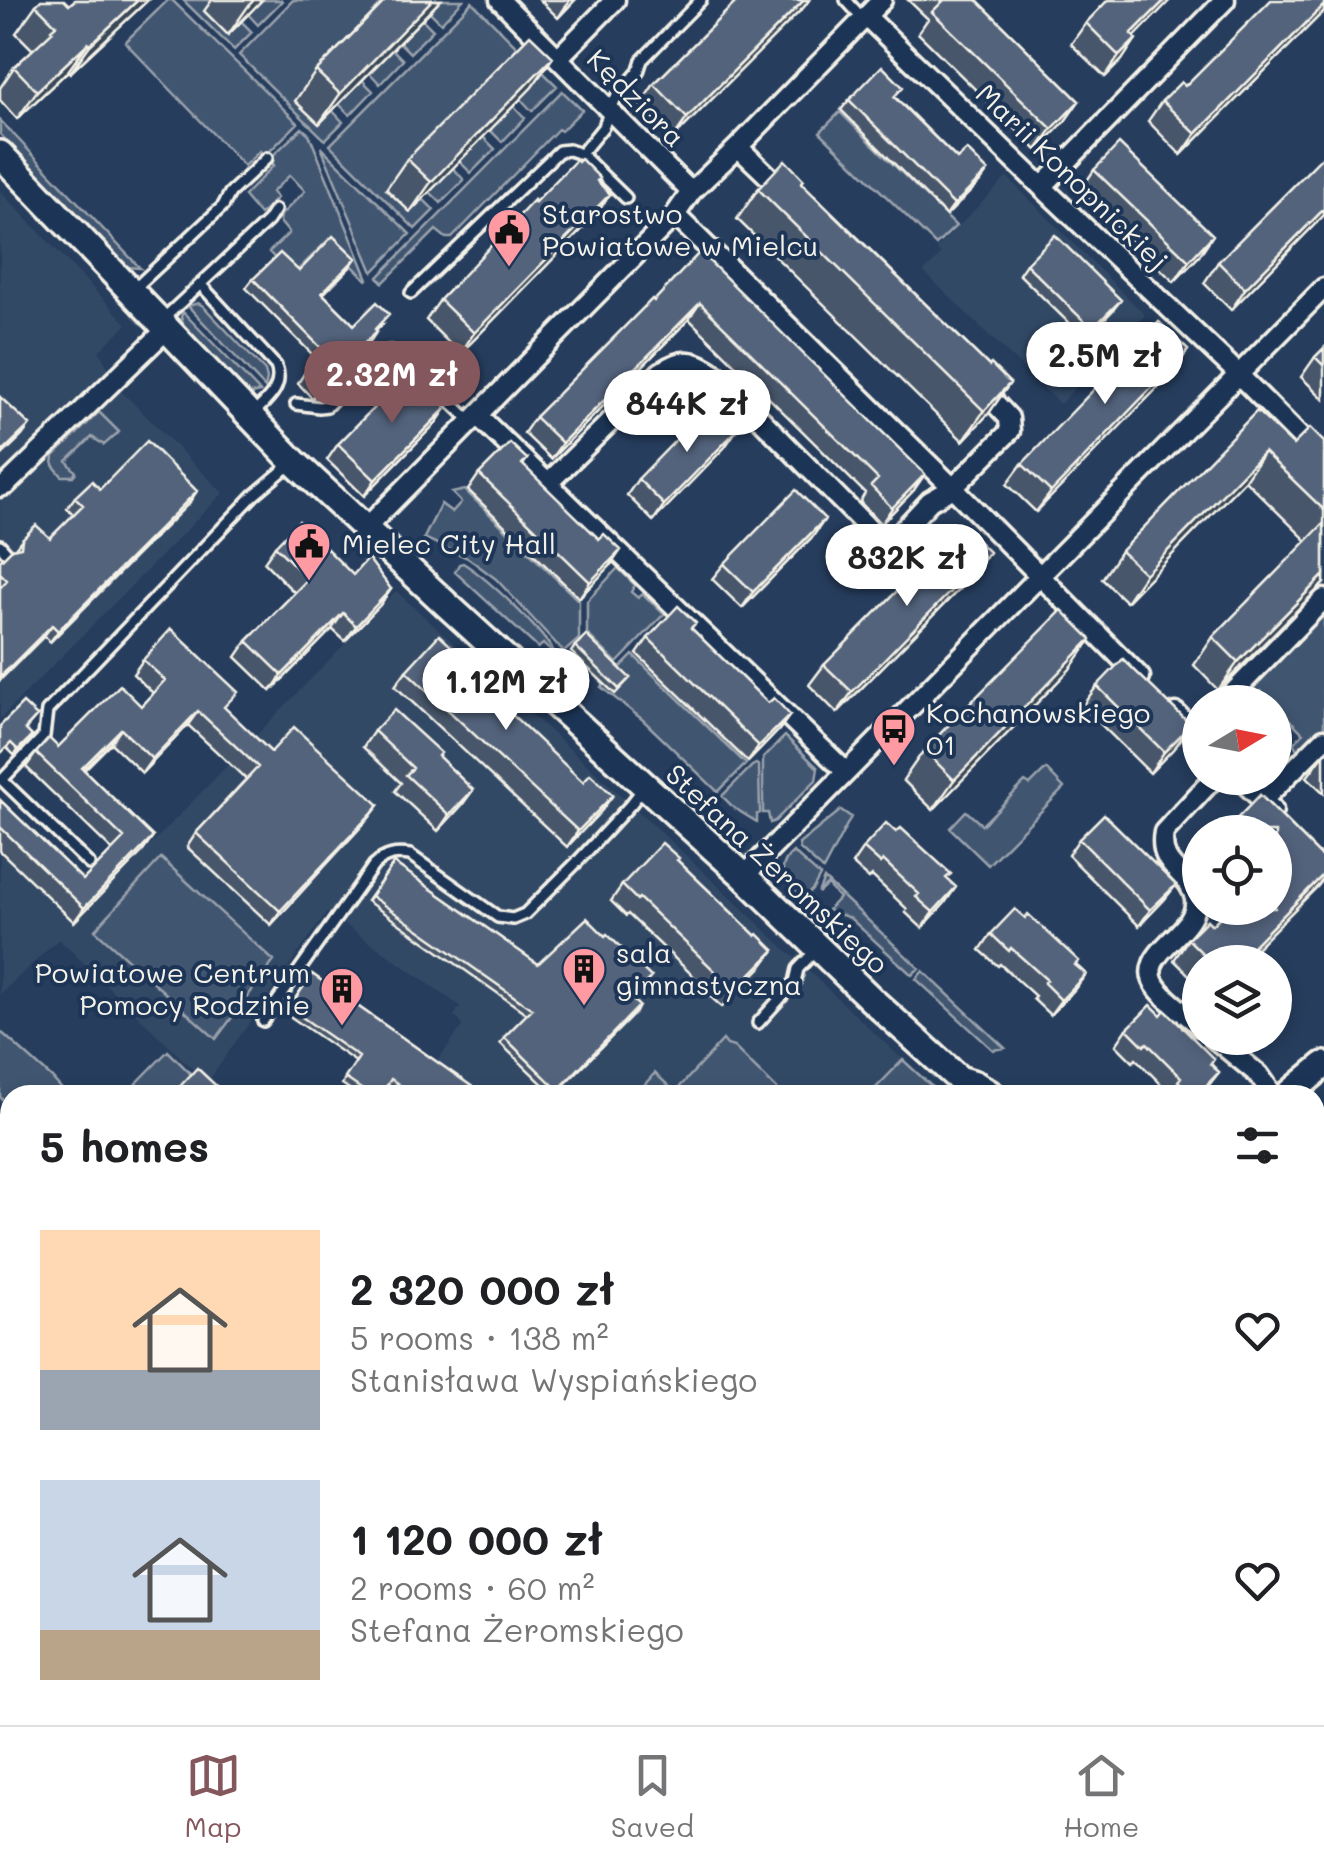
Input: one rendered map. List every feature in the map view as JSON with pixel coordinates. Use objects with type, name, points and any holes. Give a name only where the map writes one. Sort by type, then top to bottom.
[{"type":"street","name":"Kędziora","points":[[500,0],[691,192]]},
{"type":"street","points":[[558,58],[615,0]]},
{"type":"street","points":[[366,528],[882,0]]},
{"type":"street","points":[[1042,187],[1225,0]]},
{"type":"street","name":"Marii Konopnickiej","points":[[866,18],[1324,461]]},
{"type":"street","points":[[738,147],[800,208]]},
{"type":"street","name":"Stefana Żeromskiego","points":[[0,154],[294,462],[744,876],[962,1085]]},
{"type":"street","points":[[675,214],[1182,717]]},
{"type":"street","points":[[744,876],[1324,288]]},
{"type":"street","points":[[0,487],[164,325]]},
{"type":"street","points":[[547,484],[660,372],[684,361],[700,364],[717,375],[875,535],[893,538],[930,502],[954,488],[1010,431],[1009,418],[969,376]]},
{"type":"street","points":[[475,419],[846,772]]},
{"type":"street","points":[[1241,685],[1324,599]]},
{"type":"street","points":[[1263,800],[1324,739]]},
{"type":"street","points":[[1182,1011],[1158,990],[1151,969],[1157,955],[1185,928],[1196,905],[1194,893],[1164,856],[1162,844],[1164,832],[1198,795]]},
{"type":"street","points":[[1258,795],[1279,815]]},
{"type":"street","points":[[1240,1055],[1253,1064],[1267,1085]]},
{"type":"street","points":[[1300,1085],[1324,1065]]},
{"type":"lane","points":[[581,154],[603,127],[616,98],[638,72],[642,60],[702,0]]},
{"type":"lane","points":[[846,0],[866,18]]},
{"type":"lane","points":[[411,293],[559,151],[581,154],[626,198]]},
{"type":"lane","points":[[131,292],[223,206],[230,193],[267,158]]},
{"type":"lane","points":[[164,325],[275,210]]},
{"type":"lane","points":[[201,284],[276,366],[280,377],[277,387],[251,416]]},
{"type":"lane","points":[[296,404],[328,406],[380,353],[390,351],[400,354],[475,419]]},
{"type":"lane","points":[[89,864],[2,780],[44,736],[47,711],[254,495],[294,462]]},
{"type":"lane","points":[[263,1021],[382,858],[410,855],[498,918],[513,919],[525,914],[578,861],[644,786]]},
{"type":"lane","points":[[758,1023],[795,982],[798,969],[818,948]]},
{"type":"shaded area","points":[[168,0],[298,123],[265,156],[260,151],[244,166],[125,42]]},
{"type":"shaded area","points":[[183,0],[282,1],[258,25],[247,13],[240,20],[252,32],[234,50]]},
{"type":"shaded area","points":[[293,0],[463,0],[441,23],[427,9],[420,17],[433,30],[410,53],[398,41],[391,48],[403,60],[380,84],[368,71],[361,79],[373,91],[350,115],[337,102],[331,109],[343,122],[325,140],[239,55]]},
{"type":"shaded area","points":[[472,2],[557,86],[532,111],[519,97],[512,104],[525,118],[502,142],[488,128],[481,135],[495,149],[471,173],[458,160],[451,166],[464,180],[441,203],[428,190],[421,197],[434,210],[415,229],[330,145]]},
{"type":"shaded area","points":[[562,91],[582,110],[561,131],[558,129],[452,238],[436,230],[383,283],[378,277]]},
{"type":"shaded area","points":[[840,112],[956,226],[936,245],[820,132]]},
{"type":"shaded area","points":[[0,120],[140,268],[127,267],[0,134]]},
{"type":"shaded area","points":[[302,128],[309,134],[367,280],[327,241],[292,276],[269,252],[289,233],[280,222],[281,215],[305,191],[290,175],[272,192],[277,198],[260,215],[244,196],[274,165],[269,159]]},
{"type":"shaded area","points":[[321,147],[410,234],[373,272]]},
{"type":"shaded area","points":[[1007,177],[1145,315],[1060,404],[924,272],[941,255],[936,249]]},
{"type":"shaded area","points":[[0,191],[127,324],[99,351],[120,390],[223,493],[0,719]]},
{"type":"shaded area","points":[[198,303],[265,371],[265,388],[188,306]]},
{"type":"shaded area","points":[[183,312],[260,392],[244,391],[184,327]]},
{"type":"shaded area","points":[[99,412],[119,432],[104,445],[92,437],[67,461],[76,472],[73,476],[62,476],[53,465],[54,456]]},
{"type":"shaded area","points":[[465,490],[579,601],[579,639],[564,652],[496,579],[468,558],[424,538],[441,504],[452,512],[461,502],[452,493]]},
{"type":"shaded area","points":[[463,563],[515,607],[558,658],[543,644],[538,648],[455,572]]},
{"type":"shaded area","points":[[618,568],[635,585],[631,592],[638,598],[643,594],[664,614],[617,663],[587,634],[587,601]]},
{"type":"shaded area","points":[[396,591],[661,832],[903,1060],[879,1085],[469,1085],[437,1061],[462,1027],[454,1016],[460,1006],[327,912],[207,1083],[59,939],[0,994],[0,853],[75,923]]},
{"type":"shaded area","points":[[1324,605],[1324,731],[1298,751],[1294,744],[1303,733],[1292,722],[1292,685],[1249,685]]},
{"type":"shaded area","points":[[633,655],[746,764],[718,792],[643,720],[601,687]]},
{"type":"shaded area","points":[[785,736],[818,768],[816,780],[770,823],[768,813],[763,813],[763,758]]},
{"type":"shaded area","points":[[756,764],[760,813],[757,822],[722,796]]},
{"type":"shaded area","points":[[1046,769],[1064,788],[988,865],[950,828],[966,811],[982,825],[1025,782],[1030,785]]},
{"type":"shaded area","points":[[841,810],[851,817],[823,870],[799,844]]},
{"type":"shaded area","points":[[793,852],[820,876],[804,898],[784,877],[784,865]]},
{"type":"shaded area","points":[[161,858],[274,961],[216,1039],[95,930]]},
{"type":"shaded area","points":[[824,879],[919,968],[912,975],[850,918],[828,910],[839,898],[827,885],[818,893]]},
{"type":"shaded area","points":[[923,971],[1005,1048],[993,1050],[916,979]]},
{"type":"shaded area","points":[[0,1031],[58,1085],[0,1085]]},
{"type":"shaded area","points":[[723,1040],[773,1085],[681,1085]]},
{"type":"shaded area","points":[[168,1051],[202,1085],[135,1085]]},
{"type":"shaded area","points":[[903,1060],[930,1085],[879,1085]]},
{"type":"shaded area","points":[[0,1064],[7,1085],[0,1085]]},
{"type":"shaded area","points":[[655,1073],[668,1085],[644,1085]]},
{"type":"building","points":[[41,0],[64,0],[69,5],[75,0],[138,0],[37,91],[14,67],[56,25],[36,5]]},
{"type":"building","points":[[386,0],[432,0],[340,94],[316,71]]},
{"type":"building","points":[[738,0],[804,0],[687,118],[654,84]]},
{"type":"building","points":[[944,0],[977,0],[1079,101],[1052,129],[932,12]]},
{"type":"building","points":[[1108,0],[1165,0],[1131,34],[1136,39],[1119,56],[1086,23]]},
{"type":"building","points":[[1271,0],[1324,0],[1324,5],[1196,134],[1162,101],[1181,82],[1185,86]]},
{"type":"building","points":[[530,35],[553,57],[431,182],[407,159]]},
{"type":"building","points":[[882,66],[903,87],[894,97],[957,159],[967,150],[988,171],[954,205],[849,100]]},
{"type":"building","points":[[1119,144],[1213,235],[1189,261],[1094,170]]},
{"type":"building","points":[[1324,155],[1324,209],[1245,289],[1218,262]]},
{"type":"building","name":"Starostwo Powiatowe w Mielcu","points":[[581,159],[610,194],[474,333],[440,300],[534,200]]},
{"type":"building","points":[[785,160],[804,180],[801,183],[1010,383],[984,411],[758,189]]},
{"type":"building","points":[[1055,235],[1121,300],[1092,329],[1026,264]]},
{"type":"building","points":[[333,236],[356,258],[322,293],[354,325],[377,302],[389,314],[318,389],[304,374],[326,353],[253,279],[280,253],[299,271]]},
{"type":"building","points":[[700,252],[925,474],[892,508],[871,486],[878,479],[700,303],[562,443],[535,417]]},
{"type":"building","points":[[1159,322],[1188,350],[1051,492],[1022,464]]},
{"type":"building","points":[[1324,348],[1324,366],[1315,357]]},
{"type":"building","points":[[410,371],[447,407],[375,480],[338,444]]},
{"type":"building","points":[[0,397],[30,425],[1,453],[0,453]]},
{"type":"building","points":[[709,406],[736,431],[664,505],[638,479]]},
{"type":"building","points":[[1257,411],[1293,445],[1310,428],[1324,442],[1324,510],[1264,452],[1145,574],[1121,551]]},
{"type":"building","points":[[147,441],[197,491],[58,631],[52,625],[0,677],[0,588],[7,580],[0,573],[0,561],[12,549],[21,547],[22,539],[36,525],[50,538],[83,505],[75,497],[92,481],[100,489]]},
{"type":"building","points":[[510,443],[527,459],[522,464],[599,539],[604,534],[621,550],[590,582],[479,474]]},
{"type":"building","points":[[796,490],[825,519],[753,592],[724,564]]},
{"type":"building","points":[[299,521],[353,575],[368,558],[391,589],[356,626],[343,613],[282,675],[247,641],[308,579],[275,546]]},
{"type":"building","points":[[1324,523],[1324,575],[1238,662],[1213,637]]},
{"type":"building","points":[[962,525],[989,552],[852,692],[824,665]]},
{"type":"building","points":[[678,606],[696,623],[691,628],[768,703],[774,698],[790,715],[759,746],[648,638]]},
{"type":"building","points":[[1062,610],[1091,639],[954,780],[924,750]]},
{"type":"building","points":[[171,629],[238,692],[224,707],[271,752],[294,727],[379,805],[280,911],[196,833],[258,767],[198,711],[152,759],[121,729],[82,768],[153,837],[84,908],[0,827],[0,800],[83,880],[124,838],[36,753],[49,738],[58,747],[120,685],[141,706],[165,680],[143,660]]},
{"type":"building","points":[[439,635],[489,681],[483,687],[583,782],[590,774],[613,795],[578,831],[406,671]]},
{"type":"building","points":[[586,635],[630,678],[619,689],[575,646]]},
{"type":"building","points":[[1123,659],[1182,716],[1182,734],[1164,752],[1097,686]]},
{"type":"building","points":[[23,703],[37,716],[25,729],[32,736],[18,750],[11,743],[0,754],[0,726]]},
{"type":"building","points":[[394,710],[441,753],[438,756],[473,790],[449,815],[406,775],[413,768],[374,731]]},
{"type":"building","points":[[1260,795],[1280,815],[1241,815]]},
{"type":"building","points":[[1104,814],[1176,885],[1150,910],[1079,839]]},
{"type":"building","points":[[886,823],[896,832],[901,828],[951,874],[946,878],[956,887],[933,912],[883,860],[880,863],[863,848]]},
{"type":"building","points":[[1292,827],[1324,859],[1324,874],[1292,906]]},
{"type":"building","points":[[662,843],[774,950],[733,992],[622,885]]},
{"type":"building","points":[[394,863],[538,964],[587,918],[651,977],[631,998],[639,1006],[563,1085],[553,1085],[504,1037],[532,1009],[371,896]]},
{"type":"building","points":[[1015,909],[1025,918],[1028,914],[1079,961],[1075,965],[1086,974],[1061,1000],[1044,983],[1047,980],[991,934]]},
{"type":"building","points":[[1202,925],[1274,925],[1254,945],[1194,945],[1188,939]]},
{"type":"building","name":"Powiatowe Centrum Pomocy Rodzinie","points":[[312,974],[470,1085],[400,1085],[391,1079],[387,1085],[355,1085],[345,1078],[359,1057],[289,1008]]},
{"type":"building","points":[[1151,1005],[1161,1015],[1165,1010],[1182,1027],[1182,1055],[1210,1055],[1214,1059],[1210,1064],[1219,1072],[1207,1085],[1182,1085],[1178,1081],[1181,1077],[1147,1043],[1144,1046],[1127,1029]]},
{"type":"building","points":[[197,1068],[215,1085],[181,1085]]},
{"type":"place","name":"Starostwo Powiatowe w Mielcu","points":[[509,268]]},
{"type":"place","name":"Mielec City Hall","points":[[309,582]]},
{"type":"place","name":"Kochanowskiego 01","points":[[894,767]]},
{"type":"place","name":"sala gimnastyczna","points":[[584,1007]]},
{"type":"place","name":"Powiatowe Centrum Pomocy Rodzinie","points":[[342,1027]]}]
